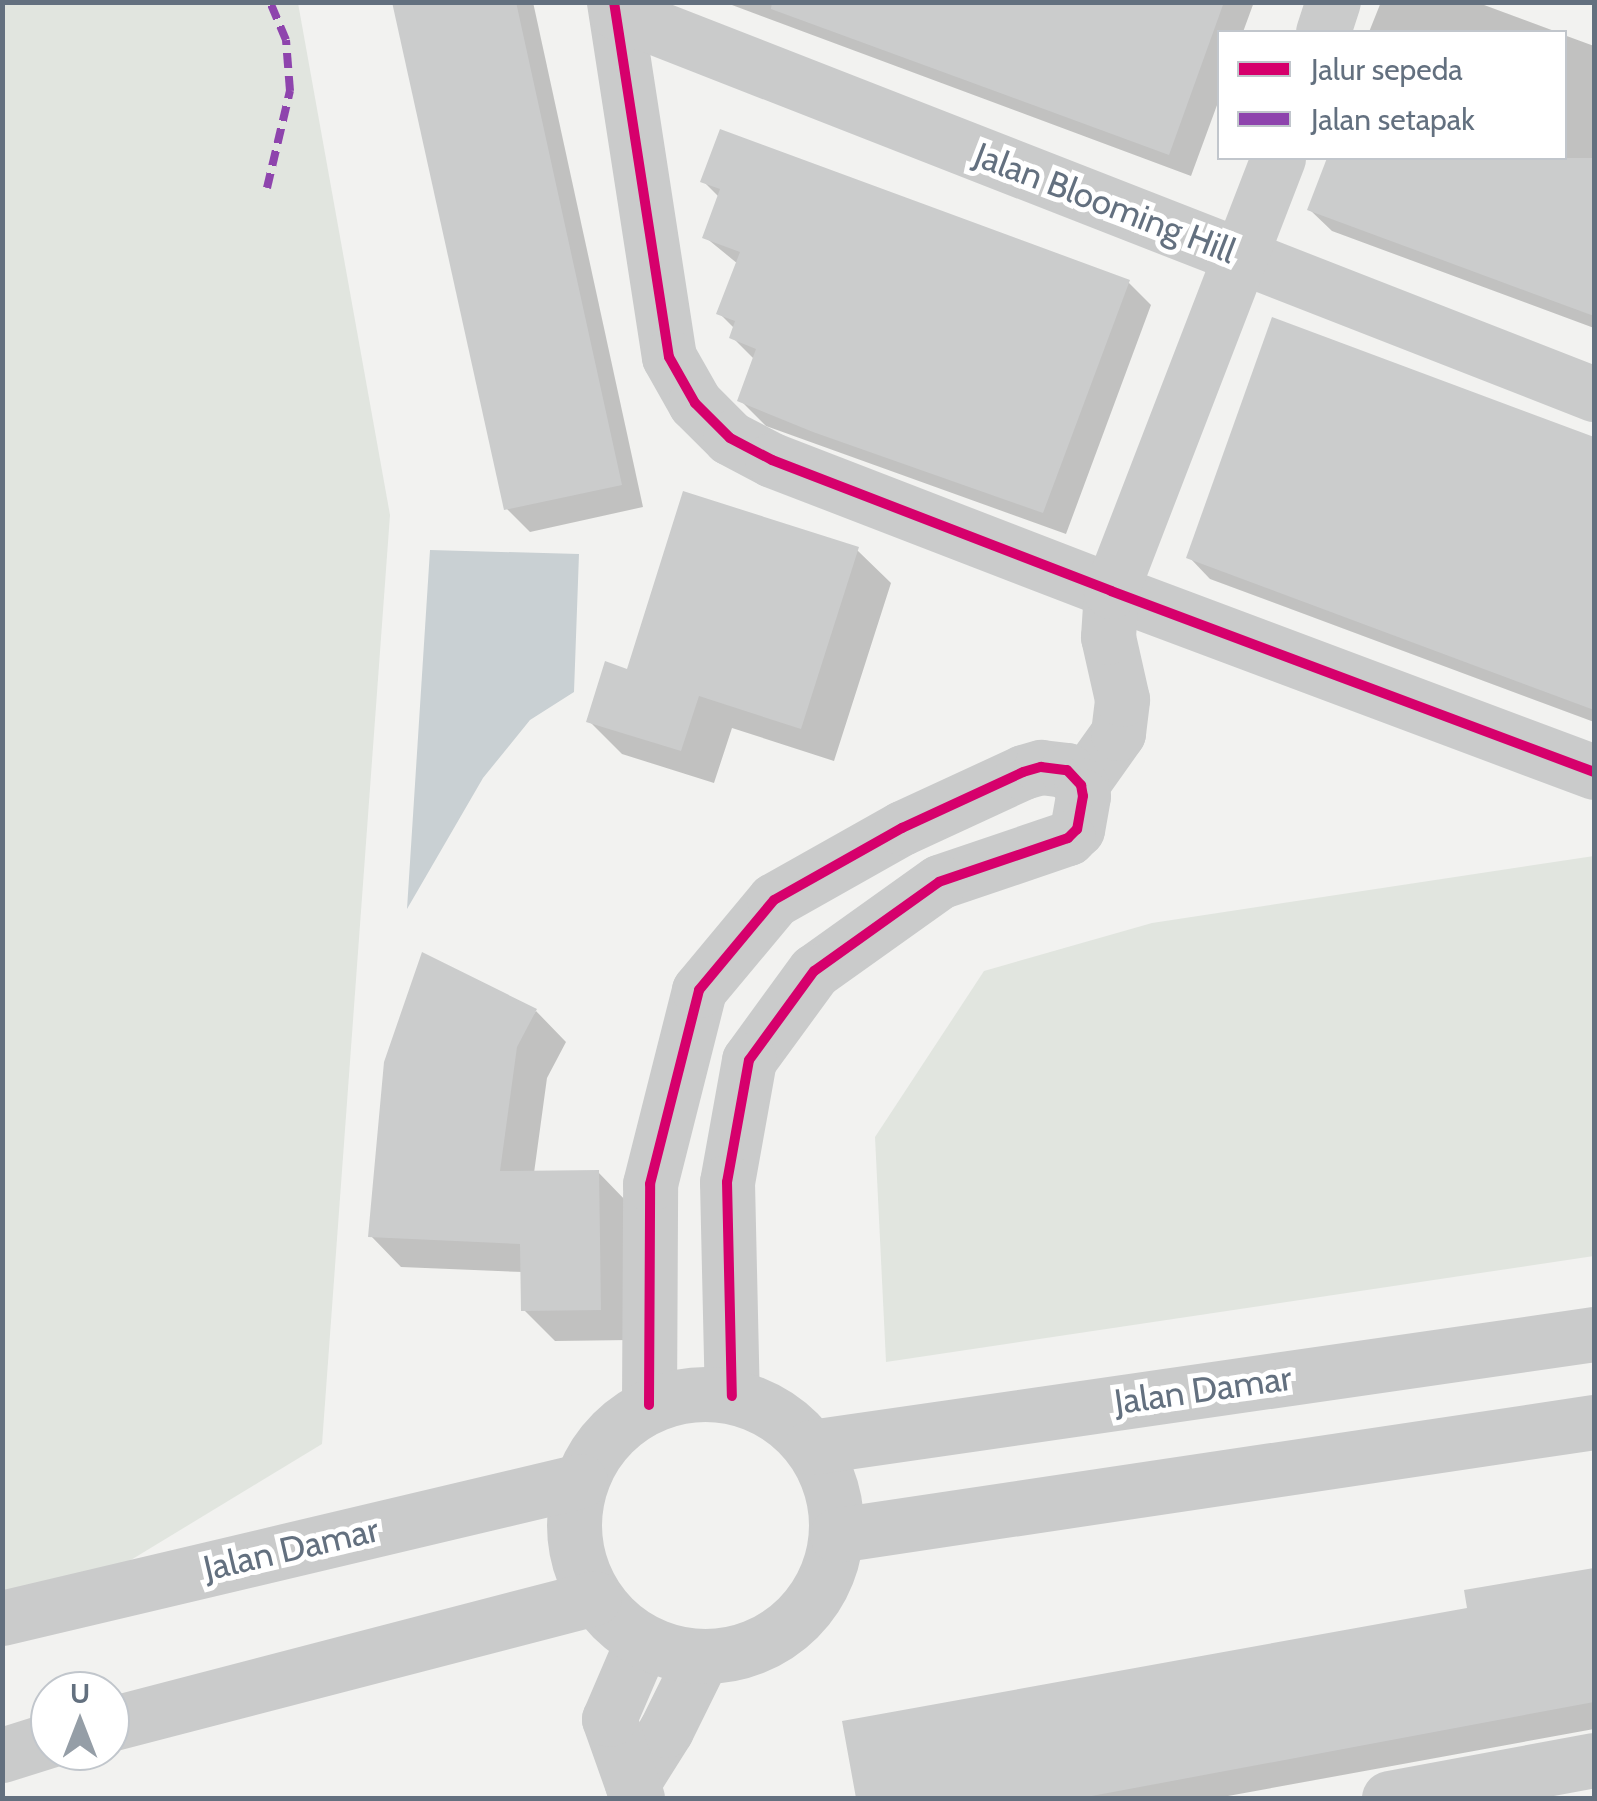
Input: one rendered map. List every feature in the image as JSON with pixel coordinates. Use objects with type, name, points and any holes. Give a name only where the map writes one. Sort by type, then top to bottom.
[{"type":"street","points":[[1324,30],[1334,2]]},
{"type":"street","points":[[615,7],[670,357],[695,402],[730,438],[772,460],[1594,772]]},
{"type":"street","name":"Jalan Blooming Hill","points":[[615,7],[1594,394]]},
{"type":"street","points":[[732,1396],[726,1182],[749,1060],[814,971],[939,882],[1068,838],[1081,817],[1081,785],[1118,733],[1122,700],[1108,637],[1110,590],[1243,257],[1277,160]]},
{"type":"street","points":[[650,1405],[650,1184],[699,990],[774,900],[902,828],[1041,767],[1067,770],[1081,785]]},
{"type":"street","name":"Jalan Damar","points":[[811,1446],[1594,1334]]},
{"type":"street","points":[[690,1394],[732,1396],[776,1414],[811,1446],[832,1489],[836,1535],[823,1585],[790,1625],[744,1650],[702,1657],[642,1642],[594,1598],[578,1561],[572,1520],[580,1482],[607,1436],[650,1405],[690,1394]]},
{"type":"street","points":[[836,1535],[1594,1422]]},
{"type":"street","name":"Jalan Damar","points":[[2,1618],[580,1482]]},
{"type":"street","points":[[130,1719],[594,1598]]},
{"type":"street","points":[[635,1791],[609,1719],[642,1642]]},
{"type":"street","points":[[635,1791],[702,1657]]},
{"type":"street","points":[[1389,1798],[1528,1786],[1594,1760]]},
{"type":"shaded area","points":[[3,3],[298,3],[390,515],[322,1444],[60,1603],[3,1618]]},
{"type":"shaded area","points":[[430,550],[579,554],[574,692],[530,720],[483,778],[407,909]]},
{"type":"shaded area","points":[[1594,856],[1594,1256],[886,1362],[875,1137],[984,971],[1152,923]]},
{"type":"building","points":[[392,2],[516,2],[622,485],[504,510]]},
{"type":"building","points":[[772,2],[1224,2],[1169,155],[771,9]]},
{"type":"building","points":[[720,129],[1130,280],[1043,513],[737,401],[756,349],[729,338],[735,321],[716,314],[740,252],[702,238],[720,189],[700,182]]},
{"type":"building","points":[[1594,158],[1594,316],[1307,210],[1326,160]]},
{"type":"building","points":[[1272,317],[1594,437],[1594,710],[1186,558]]},
{"type":"building","points":[[683,491],[859,547],[801,729],[699,696],[681,751],[586,722],[605,661],[627,669]]},
{"type":"building","points":[[422,952],[537,1009],[517,1047],[500,1171],[599,1170],[601,1310],[521,1311],[520,1244],[368,1237],[384,1062]]},
{"type":"building","points":[[1594,1568],[1594,1702],[1081,1798],[856,1798],[842,1721],[1467,1608],[1464,1590]]},
{"type":"marked path","points":[[267,188],[290,91],[286,40],[270,2]]},
{"type":"cycle path","points":[[614,2],[669,357],[695,403],[730,438],[772,460],[1594,772]]},
{"type":"cycle path","points":[[649,1405],[650,1184],[699,990],[774,900],[902,828],[1023,772],[1041,767],[1067,770],[1081,785],[1083,796],[1077,829],[1068,838],[939,882],[814,971],[749,1060],[727,1182],[732,1396]]}]
